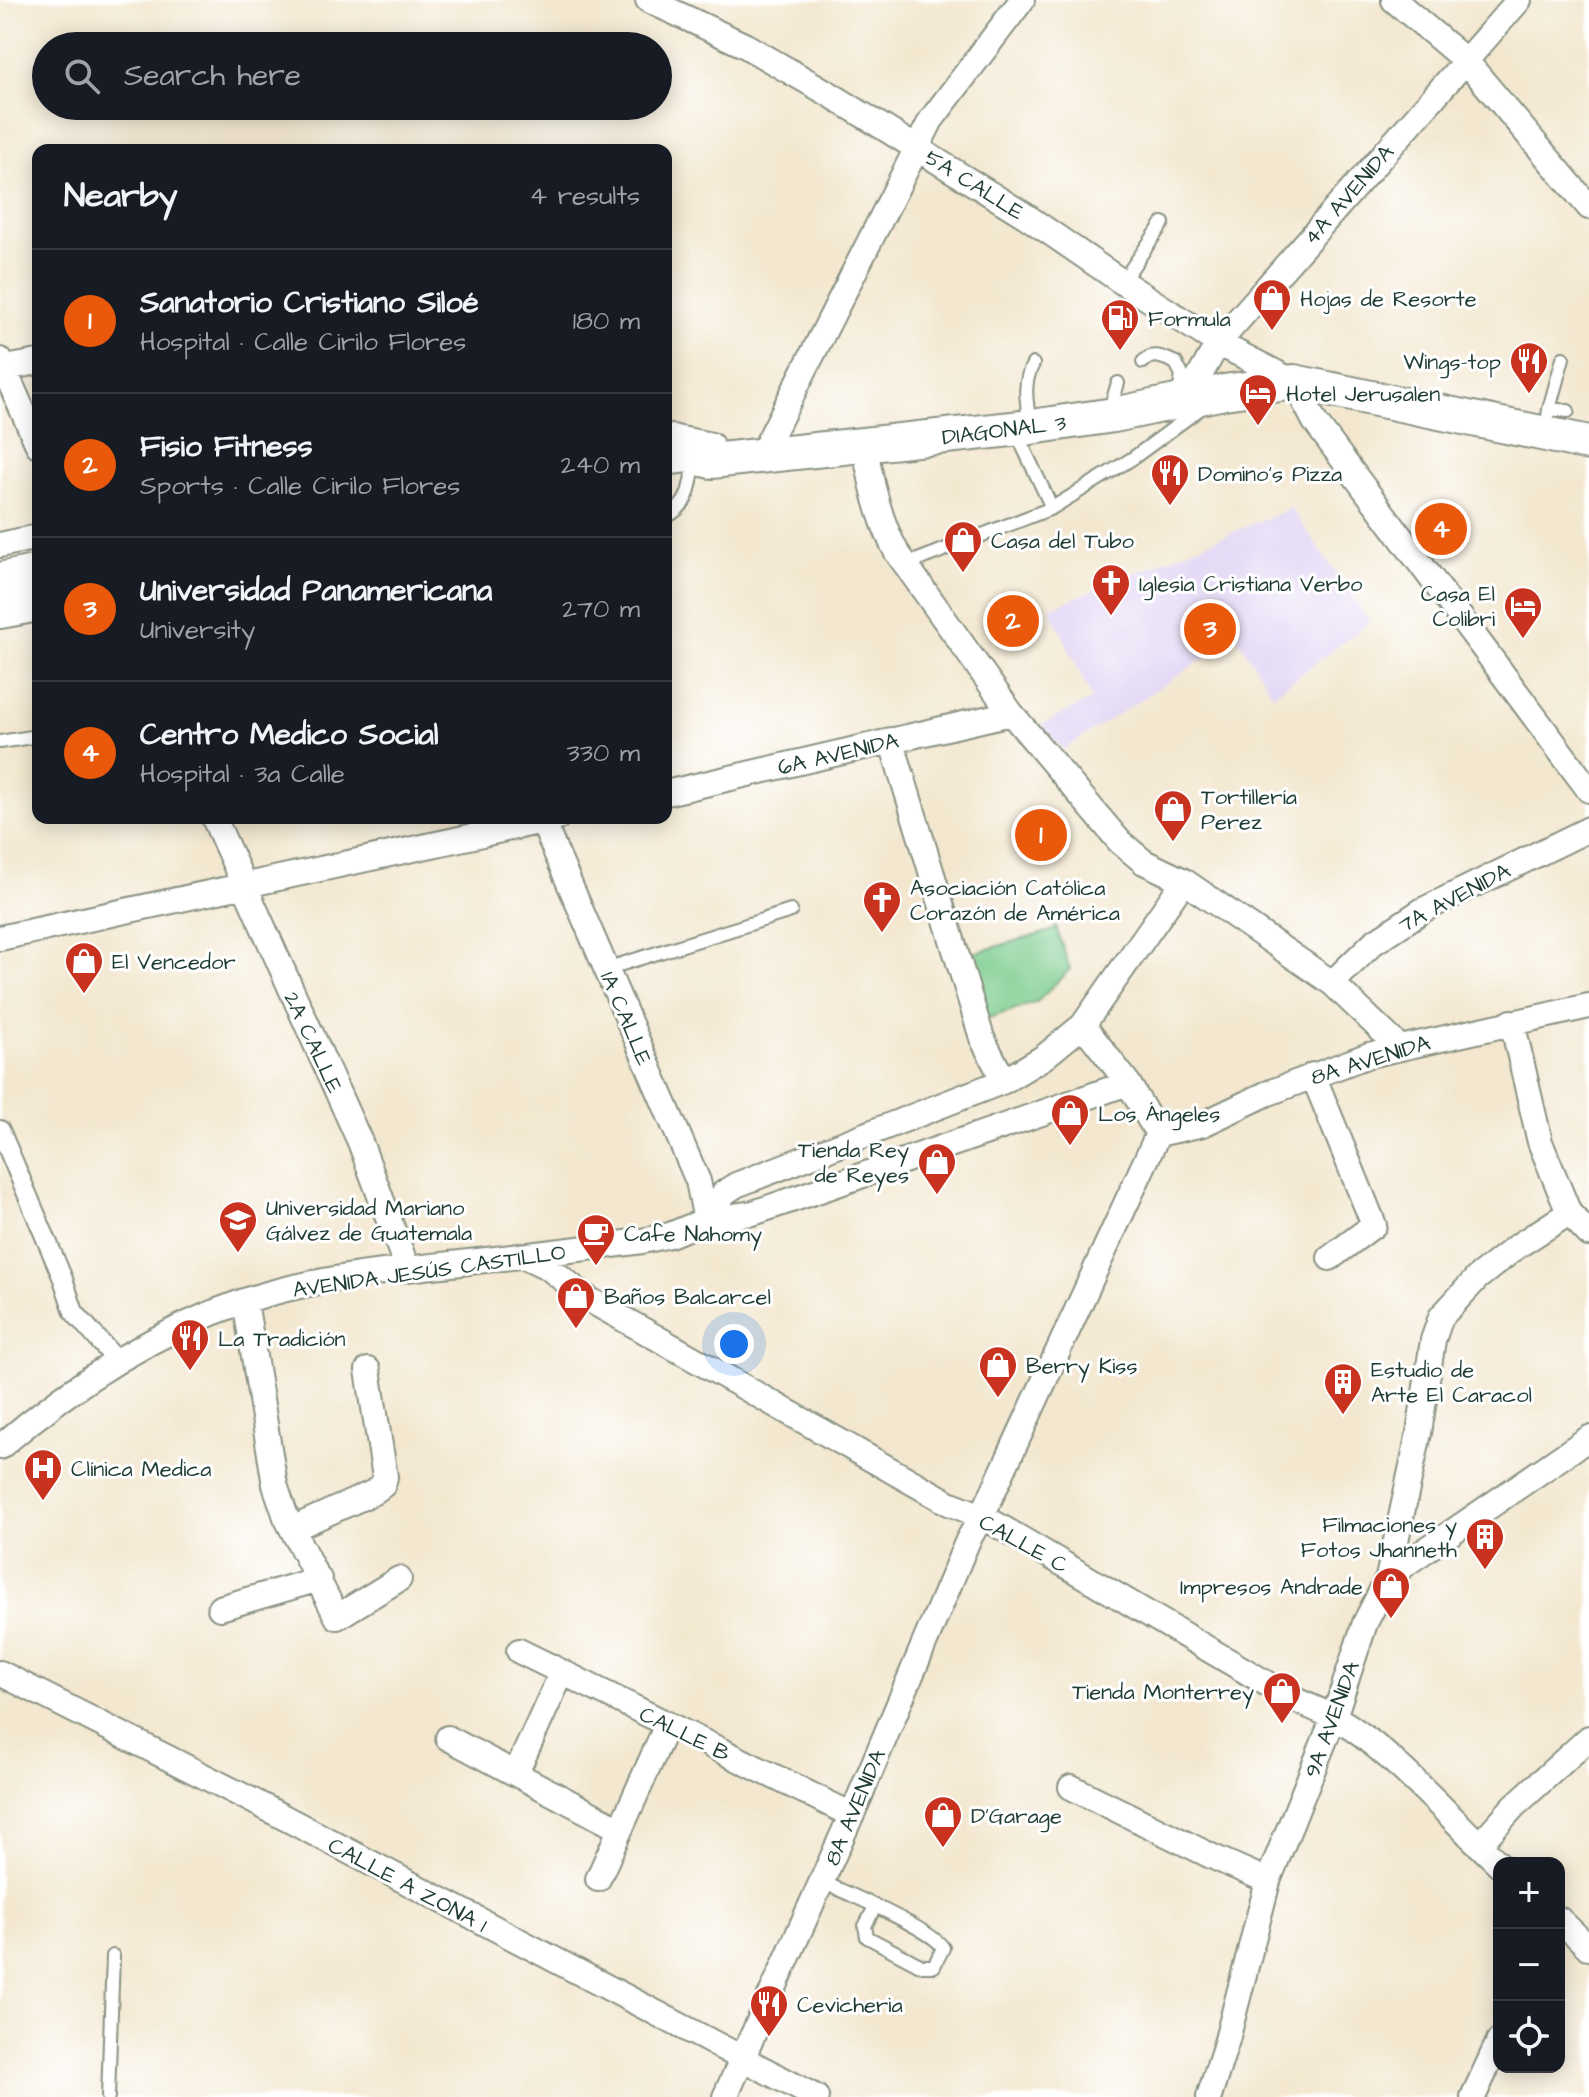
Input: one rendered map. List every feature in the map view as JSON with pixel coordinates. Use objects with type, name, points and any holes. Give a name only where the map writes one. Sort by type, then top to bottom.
[{"type":"main road","name":"DIAGONAL 3","points":[[684,468],[761,456],[1023,428],[1116,399],[1199,397],[1294,382]]},
{"type":"main road","points":[[1294,382],[1547,422],[1589,443]]},
{"type":"main road","points":[[0,580],[32,573]]},
{"type":"main road","points":[[0,611],[32,605]]},
{"type":"street","name":"5A CALLE","points":[[648,0],[746,46],[831,95],[1026,216],[1218,343],[1294,382]]},
{"type":"street","points":[[672,437],[761,456],[940,105],[1022,0]]},
{"type":"street","points":[[1394,0],[1466,61],[1589,207]]},
{"type":"street","name":"4A AVENIDA","points":[[1199,397],[1198,379],[1218,343],[1519,0]]},
{"type":"street","points":[[32,363],[1,366],[32,432]]},
{"type":"street","points":[[1294,382],[1315,422],[1589,790]]},
{"type":"street","points":[[865,445],[868,470],[889,537],[905,565],[1011,713],[1120,842],[1144,862],[1184,881],[1332,983],[1399,1047]]},
{"type":"street","points":[[0,545],[32,538]]},
{"type":"street","name":"6A AVENIDA","points":[[672,792],[1011,713]]},
{"type":"street","points":[[891,740],[982,1038],[1004,1081]]},
{"type":"street","name":"2A CALLE","points":[[217,824],[360,1142],[407,1268]]},
{"type":"street","points":[[0,938],[524,824]]},
{"type":"street","name":"1A CALLE","points":[[549,824],[606,969],[698,1181],[706,1220]]},
{"type":"street","name":"7A AVENIDA","points":[[1332,983],[1373,943],[1423,910],[1589,829]]},
{"type":"street","name":"AVENIDA JESÚS CASTILLO","points":[[706,1220],[724,1193],[736,1185],[1004,1081],[1044,1057],[1083,1025],[1184,881]]},
{"type":"street","name":"8A AVENIDA","points":[[725,2097],[852,1815],[968,1540],[982,1516],[1158,1134],[1203,1124],[1313,1075],[1399,1047],[1589,1006]]},
{"type":"street","points":[[1512,1022],[1540,1142],[1569,1213],[1589,1234]]},
{"type":"street","points":[[1083,1025],[1128,1083],[1158,1134]]},
{"type":"street","points":[[1313,1075],[1374,1225],[1330,1258]]},
{"type":"street","name":"AVENIDA JESÚS CASTILLO","points":[[0,1447],[55,1403],[117,1361],[172,1331],[245,1301],[313,1284],[407,1268],[524,1256],[670,1235],[706,1220],[730,1218],[767,1208],[1128,1083]]},
{"type":"street","points":[[0,1130],[74,1312],[117,1361]]},
{"type":"street","points":[[1388,1578],[1419,1433],[1433,1340],[1441,1317],[1477,1278],[1516,1247],[1569,1213]]},
{"type":"street","name":"CALLE C","points":[[524,1256],[549,1268],[588,1299],[949,1503],[982,1516],[1293,1699],[1334,1717],[1409,1777],[1493,1858]]},
{"type":"street","points":[[245,1301],[275,1485],[292,1529],[337,1617],[399,1579]]},
{"type":"street","points":[[292,1529],[372,1493],[383,1485],[385,1477],[368,1370]]},
{"type":"street","name":"9A AVENIDA","points":[[1218,2095],[1268,1881],[1334,1717],[1365,1623],[1388,1578],[1589,1438]]},
{"type":"street","points":[[220,1608],[319,1579]]},
{"type":"street","name":"CALLE B","points":[[519,1651],[852,1815]]},
{"type":"street","points":[[516,1773],[562,1672]]},
{"type":"street","name":"CALLE A ZONA 1","points":[[0,1673],[253,1801],[816,2097]]},
{"type":"street","points":[[598,1879],[667,1725]]},
{"type":"street","points":[[448,1738],[620,1829]]},
{"type":"street","points":[[1479,1845],[1514,1806],[1589,1738]]},
{"type":"street","points":[[1071,1787],[1268,1881]]},
{"type":"street","points":[[1565,1933],[1589,1948]]},
{"type":"street","points":[[1473,2097],[1493,2054]]},
{"type":"lane","points":[[1122,282],[1163,223]]},
{"type":"lane","points":[[905,565],[1052,508],[1133,458],[1199,397],[1176,363],[1158,356],[1143,362]]},
{"type":"lane","points":[[1547,422],[1563,358]]},
{"type":"lane","points":[[1033,364],[1026,390],[1023,428],[1052,508]]},
{"type":"lane","points":[[1547,422],[1568,411]]},
{"type":"lane","points":[[672,513],[685,503],[690,493],[684,468]]},
{"type":"lane","points":[[0,742],[32,737]]},
{"type":"lane","points":[[606,969],[791,911]]},
{"type":"lane","points":[[822,1882],[875,1907],[940,1942],[942,1954],[934,1966],[922,1966],[867,1937],[865,1926],[875,1907]]},
{"type":"lane","points":[[108,2097],[113,1956]]},
{"type":"shaded area","points":[[1291,508],[1370,622],[1273,695],[1237,637],[1063,750],[1041,725],[1092,699],[1050,608]]},
{"type":"green space","points":[[1056,927],[1070,969],[1037,1002],[986,1019],[967,955]]},
{"type":"place","name":"Hojas de Resorte","points":[[1272,332]]},
{"type":"place","name":"Formula","points":[[1120,352]]},
{"type":"place","name":"Wings-top","points":[[1529,395]]},
{"type":"place","name":"Hotel Jerusalen","points":[[1258,427]]},
{"type":"place","name":"Domino's Pizza","points":[[1170,507]]},
{"type":"place","name":"Centro Medico Social","points":[[1441,529]]},
{"type":"place","name":"Casa del Tubo","points":[[963,574]]},
{"type":"place","name":"Iglesia Cristiana Verbo","points":[[1111,617]]},
{"type":"place","name":"Fisio Fitness","points":[[1013,621]]},
{"type":"place","name":"Universidad Panamericana","points":[[1210,629]]},
{"type":"place","name":"Casa El Colibri","points":[[1523,640]]},
{"type":"place","name":"Sanatorio Cristiano Siloé","points":[[1041,835]]},
{"type":"place","name":"Tortillería Perez","points":[[1173,843]]},
{"type":"place","name":"Asociación Católica Corazón de América","points":[[882,934]]},
{"type":"place","name":"El Vencedor","points":[[84,995]]},
{"type":"place","name":"Los Ángeles","points":[[1070,1147]]},
{"type":"place","name":"Tienda Rey de Reyes","points":[[937,1196]]},
{"type":"place","name":"Universidad Mariano Gálvez de Guatemala","points":[[238,1254]]},
{"type":"place","name":"Cafe Nahomy","points":[[596,1267]]},
{"type":"place","name":"Baños Balcarcel","points":[[576,1330]]},
{"type":"place","name":"La Tradición","points":[[190,1372]]},
{"type":"place","name":"Berry Kiss","points":[[998,1399]]},
{"type":"place","name":"Estudio de Arte El Caracol","points":[[1343,1416]]},
{"type":"place","name":"Clínica Medica","points":[[43,1502]]},
{"type":"place","name":"Filmaciones y Fotos Jhanneth","points":[[1485,1571]]},
{"type":"place","name":"Impresos Andrade","points":[[1391,1620]]},
{"type":"place","name":"Tienda Monterrey","points":[[1282,1725]]},
{"type":"place","name":"D'Garage","points":[[943,1849]]},
{"type":"place","name":"Cevicheria","points":[[769,2038]]}]
